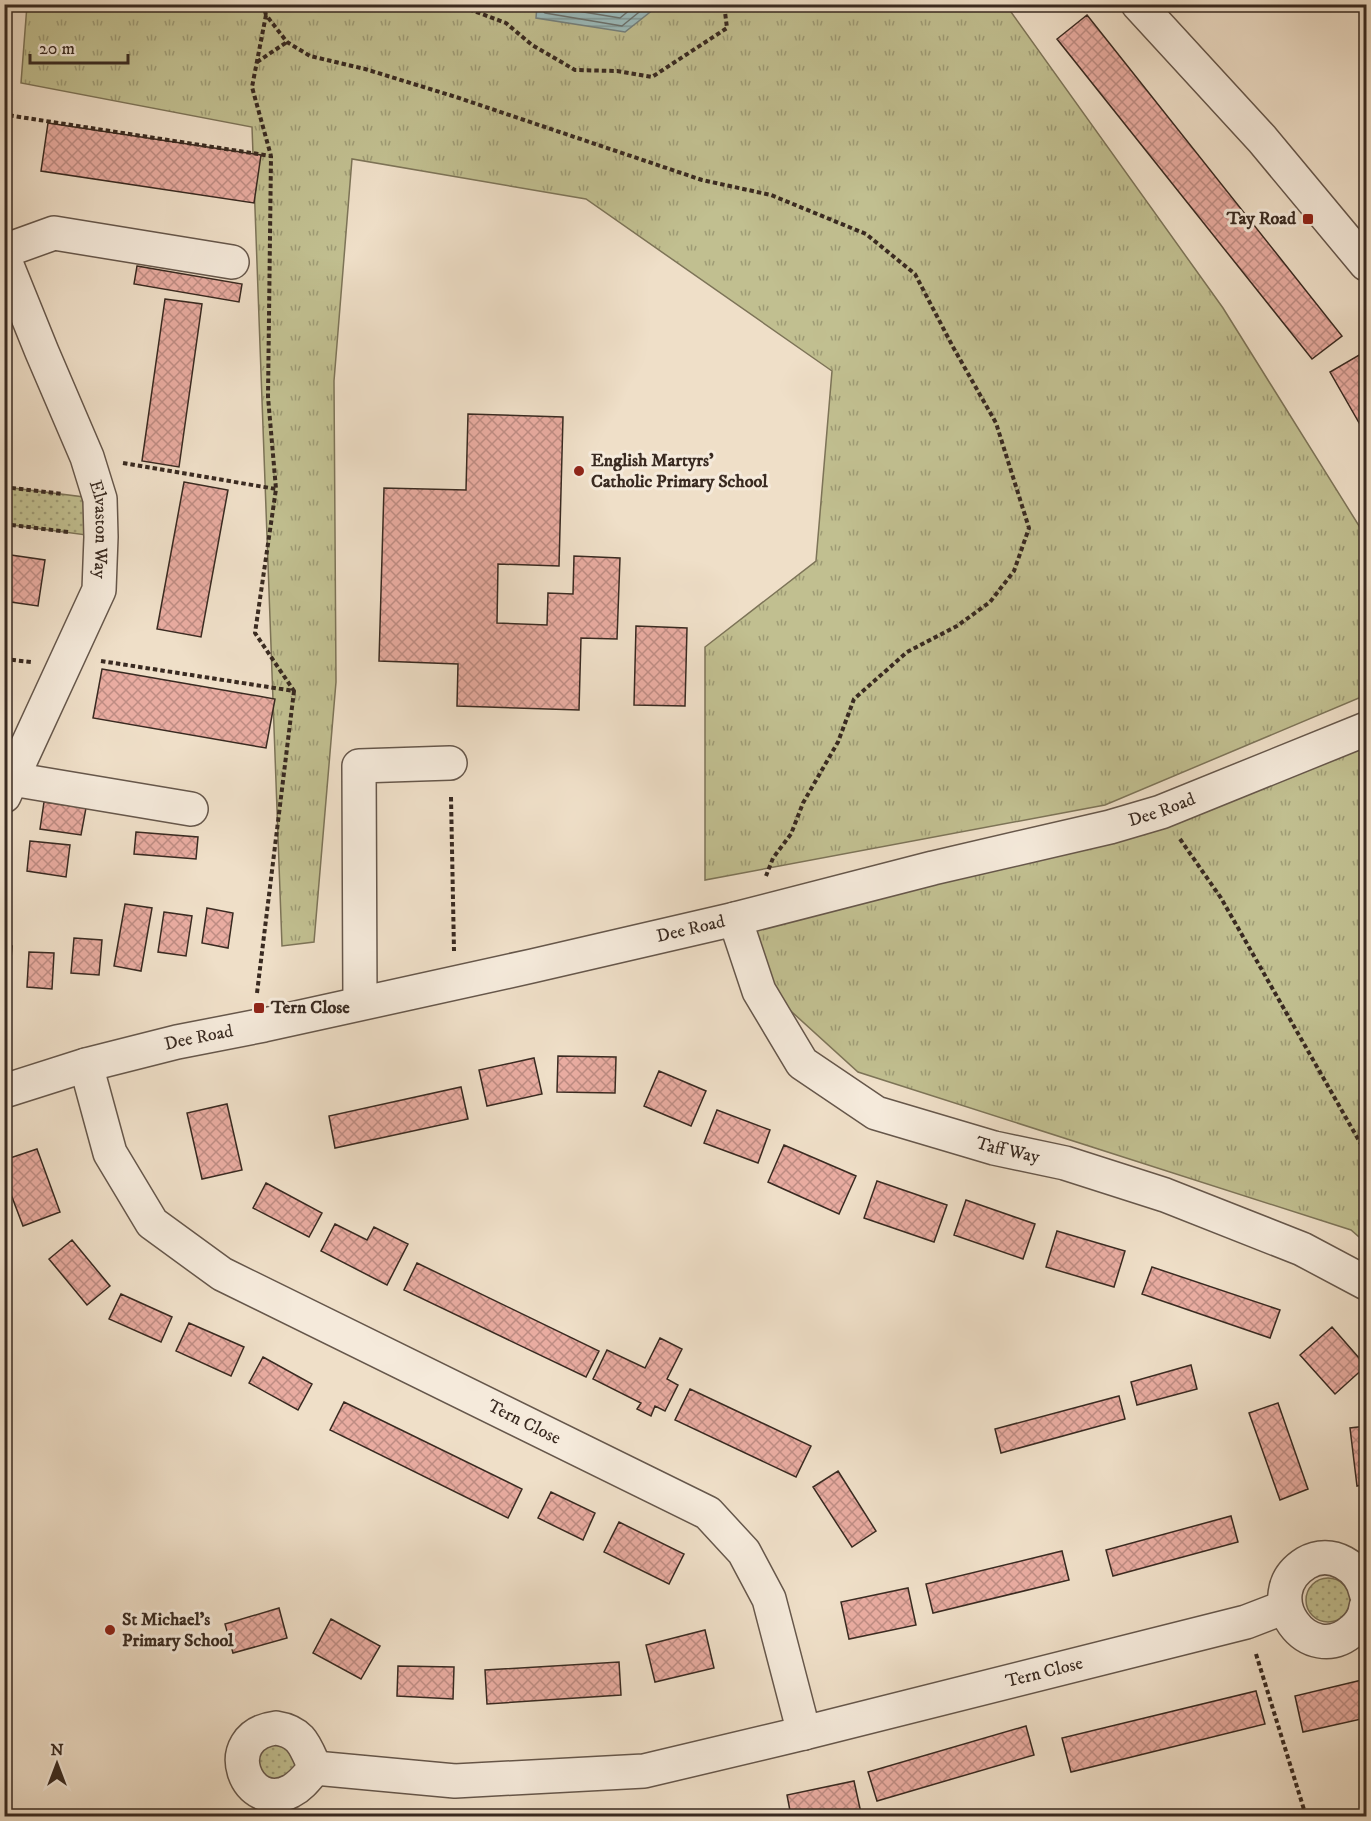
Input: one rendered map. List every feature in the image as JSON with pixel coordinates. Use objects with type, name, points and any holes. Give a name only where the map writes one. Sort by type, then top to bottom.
[{"type":"street","points":[[1138,4],[1262,139],[1366,264]]},
{"type":"street","points":[[4,251],[54,233],[232,262]]},
{"type":"street","name":"Elvaston Way","points":[[4,258],[87,457],[100,499],[101,537],[99,590],[8,788]]},
{"type":"street","name":"Dee Road","points":[[4,1091],[86,1065],[177,1042],[532,966],[1110,827],[1161,812],[1366,729]]},
{"type":"street","points":[[360,1003],[359,766],[450,763]]},
{"type":"street","points":[[8,788],[191,809]]},
{"type":"street","name":"Taff Way","points":[[735,919],[759,991],[802,1063],[876,1113],[994,1148],[1065,1163],[1165,1195],[1302,1249],[1366,1283]]},
{"type":"street","name":"Tern Close","points":[[86,1065],[110,1153],[152,1223],[214,1267],[243,1284],[708,1514],[744,1552],[769,1599],[804,1733]]},
{"type":"street","points":[[1321,1558],[1335,1559],[1348,1564],[1358,1573],[1366,1592],[1366,1613],[1359,1625],[1349,1634],[1336,1640],[1323,1641],[1309,1638],[1290,1620],[1285,1607],[1285,1594],[1289,1581],[1297,1570],[1308,1562],[1321,1558]]},
{"type":"street","name":"Tern Close","points":[[315,1768],[455,1781],[644,1771],[1245,1622],[1285,1607]]},
{"type":"path","points":[[263,4],[266,15],[287,42],[310,56],[365,69],[456,97],[702,180],[771,195],[866,234],[915,274],[996,423],[1029,528],[1014,571],[990,602],[957,626],[907,652],[854,699],[838,742],[803,803],[791,834],[773,858],[764,880]]},
{"type":"path","points":[[455,4],[506,23],[532,45],[575,70],[617,71],[652,78],[727,28],[724,4]]},
{"type":"path","points":[[253,1027],[294,691],[255,633],[276,489],[268,397],[271,156],[252,87],[266,15]]},
{"type":"path","points":[[256,62],[287,42]]},
{"type":"path","points":[[4,135],[7,115],[271,156]]},
{"type":"path","points":[[87,457],[276,489]]},
{"type":"path","points":[[4,487],[100,499]]},
{"type":"path","points":[[4,524],[101,537]]},
{"type":"path","points":[[69,656],[294,691]]},
{"type":"path","points":[[450,763],[454,982]]},
{"type":"path","points":[[1161,812],[1221,898],[1366,1153]]},
{"type":"path","points":[[1245,1622],[1306,1816]]},
{"type":"green space","points":[[27,5],[1006,5],[1223,308],[1366,537],[1366,695],[1105,805],[705,880],[705,647],[816,561],[832,371],[586,199],[352,159],[334,381],[336,682],[314,942],[282,946],[252,127],[21,83]]},
{"type":"green space","points":[[5,487],[100,499],[101,537],[5,524]]},
{"type":"green space","points":[[1366,735],[1366,1243],[1351,1230],[858,1072],[782,1003],[744,927]]},
{"type":"green space","points":[[1328,1578],[1343,1585],[1350,1600],[1343,1615],[1328,1622],[1313,1615],[1306,1600],[1313,1585]]},
{"type":"green space","points":[[276,1743],[288,1747],[295,1763],[291,1773],[281,1782],[263,1777],[257,1759],[264,1747]]},
{"type":"water","points":[[537,4],[659,5],[625,32],[536,18]]},
{"type":"building","points":[[4,4],[11,4],[4,48]]},
{"type":"building","points":[[1087,15],[1342,336],[1312,359],[1057,39]]},
{"type":"building","points":[[48,123],[261,155],[254,203],[41,171]]},
{"type":"building","points":[[137,266],[242,284],[239,302],[134,284]]},
{"type":"building","points":[[165,299],[202,304],[179,467],[142,461]]},
{"type":"building","points":[[1366,351],[1366,435],[1330,372]]},
{"type":"building","points":[[468,414],[563,417],[559,566],[498,564],[497,623],[547,625],[548,593],[573,594],[574,556],[620,558],[617,639],[581,638],[579,710],[457,706],[458,664],[379,661],[384,488],[466,490]]},
{"type":"building","points":[[184,482],[228,490],[201,637],[157,629]]},
{"type":"building","points":[[4,554],[45,560],[38,606],[4,601]]},
{"type":"building","points":[[636,626],[687,628],[685,706],[634,705]]},
{"type":"building","points":[[102,669],[275,699],[266,748],[93,718]]},
{"type":"building","points":[[44,802],[86,808],[81,835],[40,829]]},
{"type":"building","points":[[136,832],[198,837],[196,859],[134,854]]},
{"type":"building","points":[[30,841],[70,845],[66,877],[27,871]]},
{"type":"building","points":[[125,904],[152,908],[141,971],[114,966]]},
{"type":"building","points":[[207,908],[233,913],[228,948],[202,943]]},
{"type":"building","points":[[164,912],[192,916],[186,956],[158,952]]},
{"type":"building","points":[[74,938],[102,940],[99,975],[71,973]]},
{"type":"building","points":[[4,946],[12,946],[9,986],[4,985]]},
{"type":"building","points":[[29,952],[54,953],[52,989],[27,987]]},
{"type":"building","points":[[558,1056],[616,1057],[615,1093],[557,1092]]},
{"type":"building","points":[[534,1058],[542,1094],[487,1106],[479,1070]]},
{"type":"building","points":[[659,1071],[706,1091],[691,1126],[644,1106]]},
{"type":"building","points":[[461,1087],[468,1119],[335,1148],[329,1116]]},
{"type":"building","points":[[227,1104],[242,1170],[202,1179],[187,1113]]},
{"type":"building","points":[[717,1110],[770,1130],[758,1163],[704,1143]]},
{"type":"building","points":[[784,1145],[856,1176],[839,1214],[768,1182]]},
{"type":"building","points":[[37,1149],[60,1212],[23,1226],[4,1176],[4,1160]]},
{"type":"building","points":[[877,1181],[947,1205],[934,1242],[864,1218]]},
{"type":"building","points":[[266,1183],[322,1213],[309,1237],[253,1208]]},
{"type":"building","points":[[966,1200],[1035,1224],[1023,1259],[954,1235]]},
{"type":"building","points":[[335,1224],[367,1240],[374,1227],[408,1244],[387,1285],[321,1251]]},
{"type":"building","points":[[1057,1231],[1125,1251],[1114,1287],[1046,1267]]},
{"type":"building","points":[[72,1240],[110,1286],[87,1305],[49,1259]]},
{"type":"building","points":[[417,1263],[599,1351],[586,1377],[404,1290]]},
{"type":"building","points":[[1152,1267],[1280,1310],[1270,1338],[1142,1294]]},
{"type":"building","points":[[121,1294],[172,1317],[161,1342],[109,1319]]},
{"type":"building","points":[[189,1323],[244,1347],[231,1376],[176,1351]]},
{"type":"building","points":[[1332,1327],[1366,1366],[1335,1394],[1300,1355]]},
{"type":"building","points":[[660,1338],[682,1349],[667,1379],[678,1385],[665,1411],[655,1406],[651,1416],[637,1409],[641,1403],[593,1379],[607,1350],[645,1368]]},
{"type":"building","points":[[263,1357],[312,1384],[298,1410],[249,1383]]},
{"type":"building","points":[[1191,1365],[1197,1389],[1137,1405],[1131,1382]]},
{"type":"building","points":[[690,1389],[811,1446],[796,1477],[675,1420]]},
{"type":"building","points":[[1119,1396],[1125,1419],[1001,1453],[995,1429]]},
{"type":"building","points":[[344,1402],[522,1489],[508,1518],[330,1430]]},
{"type":"building","points":[[1278,1403],[1308,1489],[1280,1500],[1249,1413]]},
{"type":"building","points":[[1366,1426],[1366,1484],[1357,1486],[1350,1428]]},
{"type":"building","points":[[838,1471],[876,1531],[852,1547],[813,1487]]},
{"type":"building","points":[[551,1492],[595,1513],[583,1540],[538,1518]]},
{"type":"building","points":[[1231,1516],[1238,1542],[1113,1576],[1106,1550]]},
{"type":"building","points":[[619,1522],[684,1554],[669,1584],[604,1552]]},
{"type":"building","points":[[1062,1551],[1069,1580],[933,1613],[926,1584]]},
{"type":"building","points":[[908,1588],[916,1625],[849,1639],[841,1602]]},
{"type":"building","points":[[279,1608],[287,1638],[233,1653],[225,1624]]},
{"type":"building","points":[[331,1619],[380,1646],[361,1679],[313,1653]]},
{"type":"building","points":[[705,1630],[714,1668],[655,1682],[646,1645]]},
{"type":"building","points":[[619,1662],[621,1695],[487,1704],[485,1670]]},
{"type":"building","points":[[398,1666],[454,1667],[453,1699],[397,1696]]},
{"type":"building","points":[[1366,1679],[1366,1718],[1303,1732],[1295,1696]]},
{"type":"building","points":[[1256,1691],[1265,1724],[1071,1772],[1062,1738]]},
{"type":"building","points":[[1026,1726],[1034,1755],[877,1801],[868,1772]]},
{"type":"building","points":[[854,1781],[861,1813],[847,1816],[791,1816],[787,1795]]},
{"type":"building","points":[[766,1811],[767,1816],[717,1816]]},
{"type":"place","name":"Tay Road","points":[[1308,219]]},
{"type":"place","name":"English Martyrs' Catholic Primary School","points":[[579,471]]},
{"type":"place","name":"Tern Close","points":[[259,1008]]},
{"type":"place","name":"St Michael's Primary School","points":[[110,1630]]}]
